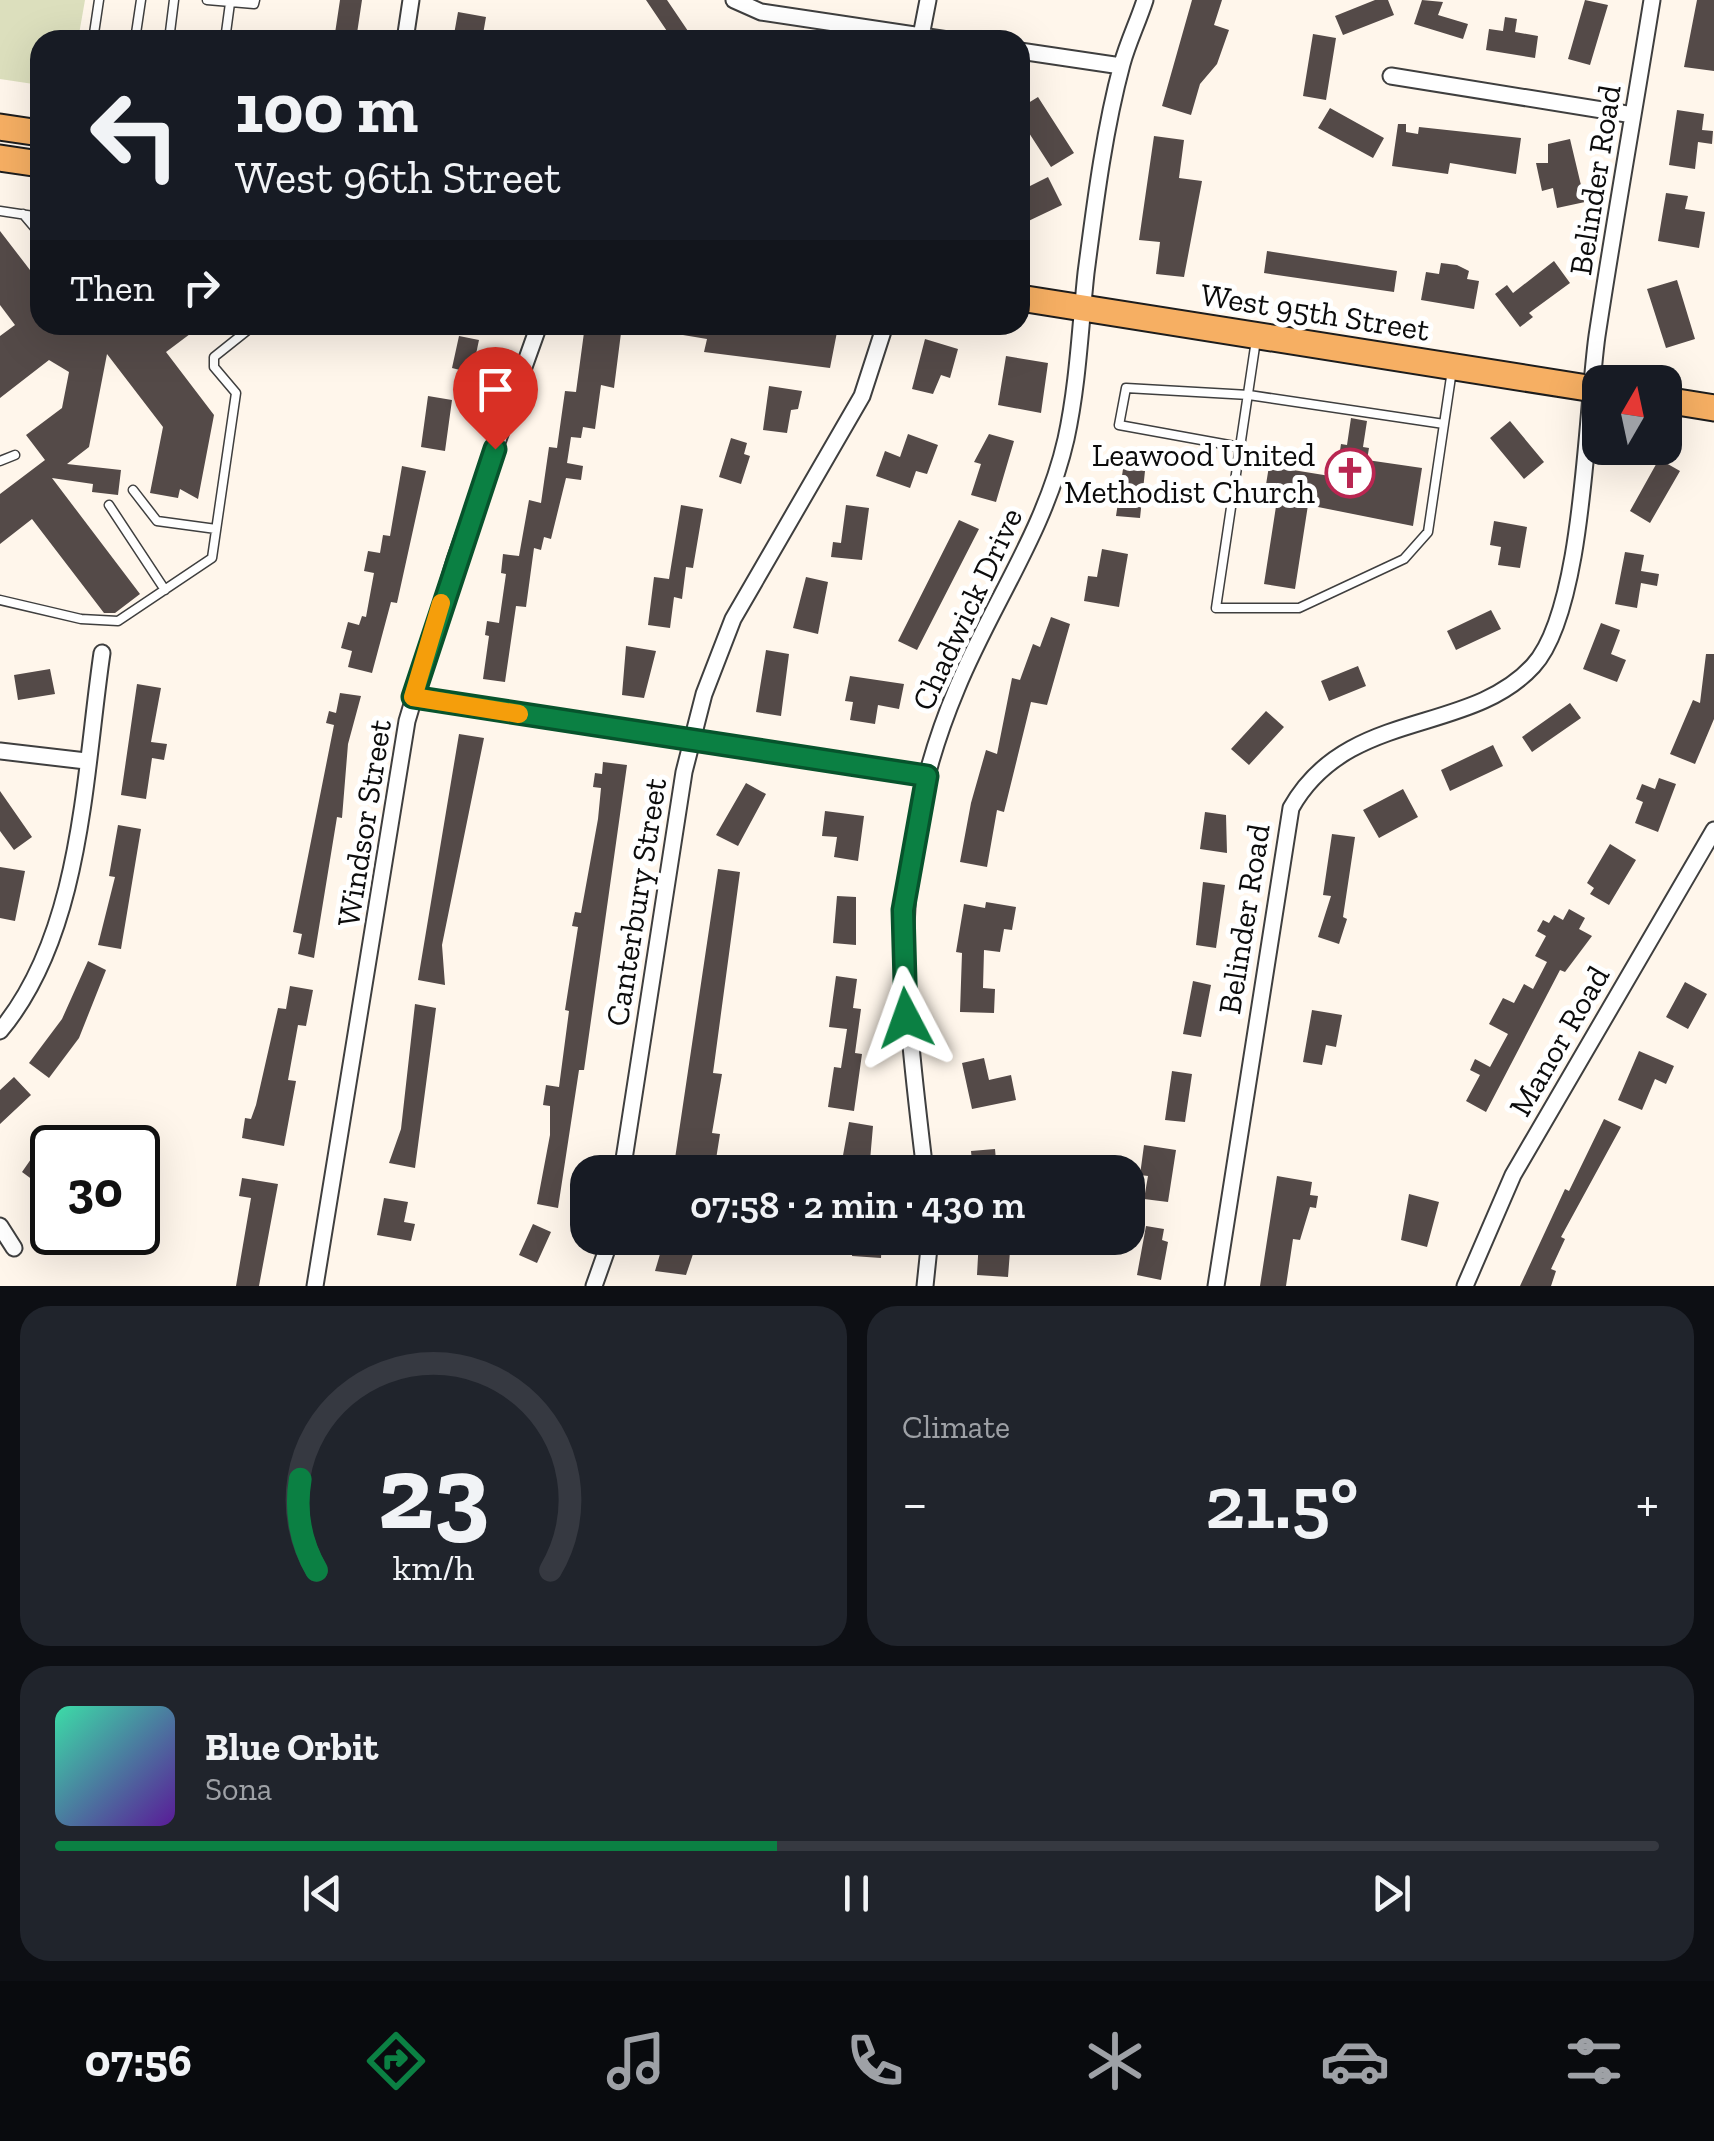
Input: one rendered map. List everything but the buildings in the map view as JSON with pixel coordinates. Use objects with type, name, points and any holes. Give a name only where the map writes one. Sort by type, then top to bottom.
[{"type":"main road","points":[[0,127],[30,132]]},
{"type":"main road","points":[[0,158],[30,162]]},
{"type":"main road","name":"West 95th Street","points":[[1030,300],[1582,387]]},
{"type":"main road","points":[[1682,403],[1714,408]]},
{"type":"street","points":[[406,30],[411,0]]},
{"type":"street","points":[[734,0],[761,12],[881,30]]},
{"type":"street","points":[[922,30],[928,0]]},
{"type":"street","name":"Chadwick Drive","points":[[923,1155],[903,965],[908,860],[927,776],[958,686],[1035,537],[1055,481],[1077,378],[1083,308],[1121,66],[1145,0]]},
{"type":"street","name":"Belinder Road","points":[[1596,365],[1596,341],[1652,0]]},
{"type":"street","points":[[1030,52],[1121,66]]},
{"type":"street","points":[[1392,76],[1634,115]]},
{"type":"street","name":"Windsor Street","points":[[315,1286],[413,697],[455,560],[535,335]]},
{"type":"street","name":"Canterbury Street","points":[[625,1155],[691,740],[734,619],[862,396],[882,335]]},
{"type":"street","name":"Belinder Road","points":[[1216,1286],[1272,909],[1292,808],[1302,788],[1329,760],[1491,695],[1520,678],[1546,651],[1562,613],[1585,465]]},
{"type":"street","points":[[0,1031],[35,980],[62,913],[102,653]]},
{"type":"street","points":[[413,697],[927,776]]},
{"type":"street","points":[[0,751],[86,760]]},
{"type":"street","name":"Manor Road","points":[[1465,1286],[1513,1175],[1714,830]]},
{"type":"street","points":[[0,1226],[14,1248]]},
{"type":"street","points":[[594,1286],[605,1255]]},
{"type":"street","points":[[925,1286],[928,1255]]},
{"type":"lane","points":[[94,30],[99,0]]},
{"type":"lane","points":[[136,30],[141,0]]},
{"type":"lane","points":[[170,30],[174,0]]},
{"type":"lane","points":[[207,0],[254,4],[254,0]]},
{"type":"lane","points":[[226,30],[230,3]]},
{"type":"lane","points":[[0,210],[30,215]]},
{"type":"lane","points":[[23,214],[30,222]]},
{"type":"lane","points":[[0,600],[81,620],[118,621],[212,558],[236,393],[214,367],[214,357],[242,335]]},
{"type":"lane","points":[[1256,335],[1216,608],[1300,608],[1404,559],[1428,532],[1452,366]]},
{"type":"lane","points":[[1240,447],[1118,425],[1126,388],[1249,394],[1444,424]]},
{"type":"lane","points":[[0,461],[15,455]]},
{"type":"lane","points":[[133,490],[157,521],[216,529]]},
{"type":"lane","points":[[109,505],[165,590]]},
{"type":"green space","points":[[0,0],[85,0],[80,30],[30,30],[30,84],[0,79]]},
{"type":"slow traffic","points":[[441,603],[413,697],[519,714]]},
{"type":"place","name":"Leawood United Methodist Church","points":[[1350,473]]},
{"type":"route","points":[[495,449],[455,560],[413,697],[927,776],[908,860],[903,910],[906,1018]]}]
